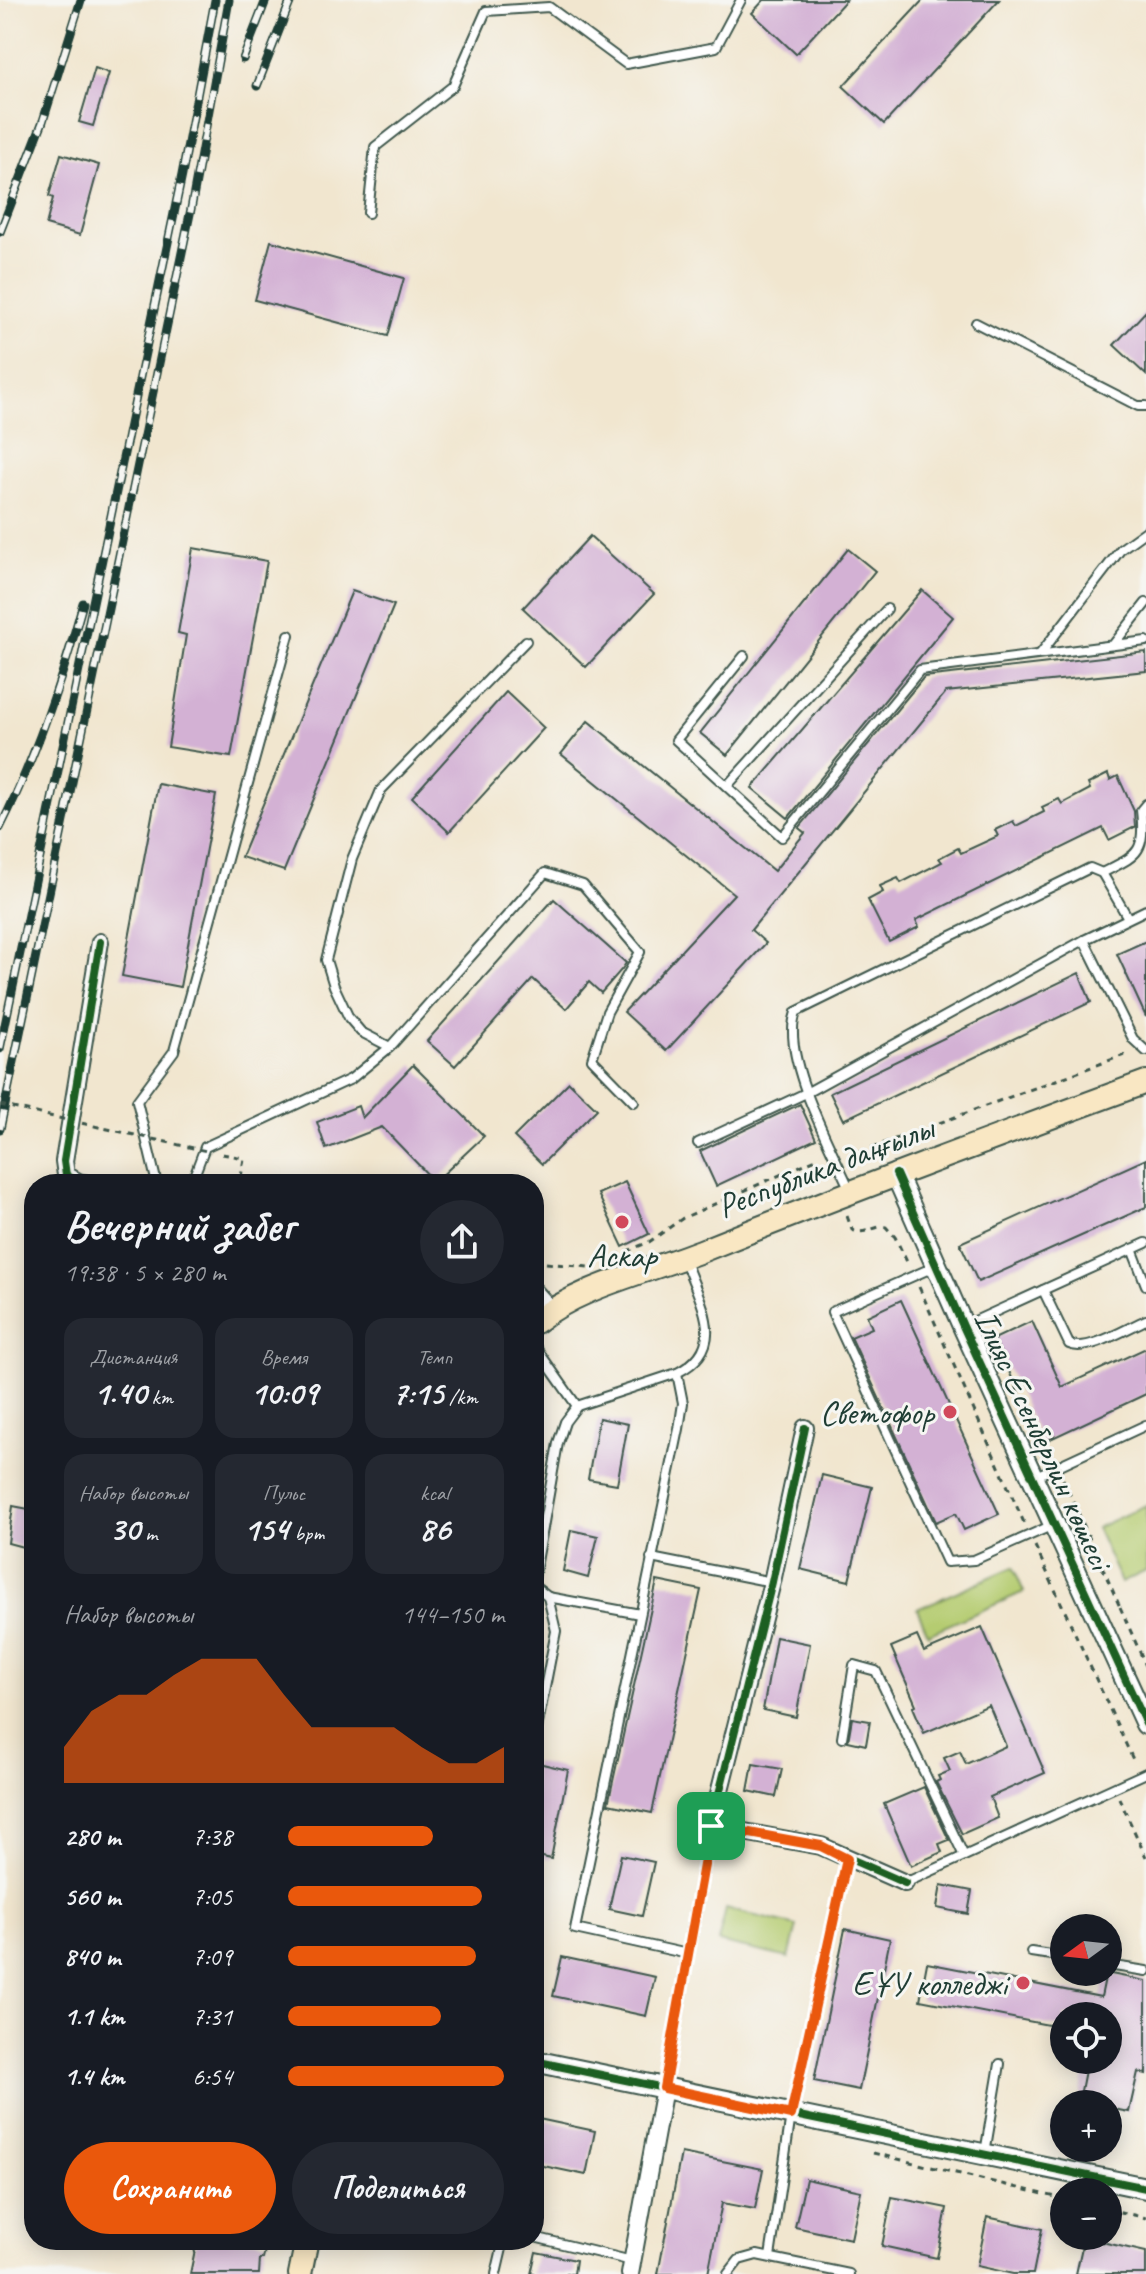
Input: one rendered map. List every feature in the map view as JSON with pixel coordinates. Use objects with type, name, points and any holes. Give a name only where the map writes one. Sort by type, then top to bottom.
[{"type":"main road","name":"Республика даңғылы","points":[[544,1316],[586,1292],[684,1258],[846,1193],[1146,1082]]},
{"type":"main road","points":[[300,2274],[305,2250]]},
{"type":"street","points":[[66,1174],[64,1161],[100,942]]},
{"type":"street","name":"Ілияс Есенберлин көшесі","points":[[896,1174],[1146,1724]]},
{"type":"street","points":[[805,1428],[772,1582],[711,1826],[821,1846],[905,1883]]},
{"type":"street","points":[[544,2063],[1142,2186]]},
{"type":"street","points":[[631,2268],[664,2088]]},
{"type":"lane","points":[[368,213],[375,147],[453,86],[486,11],[549,7],[626,64],[716,47],[741,0]]},
{"type":"lane","points":[[976,323],[1138,406],[1146,406]]},
{"type":"lane","points":[[1041,653],[1121,549],[1146,531]]},
{"type":"lane","points":[[1113,645],[1146,603]]},
{"type":"lane","points":[[727,786],[887,609]]},
{"type":"lane","points":[[155,1174],[137,1101],[174,1051],[289,635]]},
{"type":"lane","points":[[390,1047],[361,1032],[349,1018],[326,960],[352,859],[381,790],[526,641]]},
{"type":"lane","points":[[744,656],[676,740],[782,837],[920,670],[1146,641]]},
{"type":"lane","points":[[1102,873],[1138,855],[1144,844],[1145,826],[1141,810],[1146,804]]},
{"type":"lane","points":[[846,1193],[837,1160],[806,1093],[790,1027],[796,1012],[1090,868],[1102,873],[1128,918]]},
{"type":"lane","points":[[195,1174],[205,1147],[351,1079],[390,1047],[545,873],[583,885],[640,952],[607,1012],[592,1059],[634,1102]]},
{"type":"lane","points":[[698,1143],[806,1093],[1084,940],[1146,910]]},
{"type":"lane","points":[[1084,940],[1133,1039],[1144,1050]]},
{"type":"lane","points":[[963,1326],[1146,1243]]},
{"type":"lane","points":[[1132,1249],[1146,1285]]},
{"type":"lane","points":[[544,1522],[558,1443],[565,1422],[577,1406],[677,1373],[691,1366],[705,1350],[709,1332],[684,1258]]},
{"type":"lane","points":[[936,1266],[832,1312],[947,1562],[974,1560],[1054,1524]]},
{"type":"lane","points":[[1043,1290],[1069,1344],[1075,1347],[1088,1346],[1146,1320]]},
{"type":"lane","points":[[544,1359],[577,1406]]},
{"type":"lane","points":[[677,1373],[683,1403],[575,1929],[688,1954]]},
{"type":"lane","points":[[1032,1477],[1146,1425]]},
{"type":"lane","points":[[651,1558],[772,1582]]},
{"type":"lane","points":[[544,1594],[640,1614]]},
{"type":"lane","points":[[544,1693],[556,1631],[548,1597]]},
{"type":"lane","points":[[842,1738],[854,1665],[876,1671],[964,1856]]},
{"type":"lane","points":[[905,1883],[1143,1774]]},
{"type":"lane","points":[[664,2088],[711,1826]]},
{"type":"lane","points":[[770,2257],[791,2115],[847,1859]]},
{"type":"lane","points":[[1031,1952],[1050,1955]]},
{"type":"lane","points":[[1122,1967],[1146,1971]]},
{"type":"lane","points":[[985,2154],[1000,2064]]},
{"type":"lane","points":[[544,2240],[631,2268]]},
{"type":"lane","points":[[496,2274],[502,2250]]},
{"type":"lane","points":[[728,2274],[739,2260],[757,2255],[849,2274]]},
{"type":"path","points":[[544,1263],[589,1267],[649,1242],[683,1218],[816,1159],[825,1164],[1144,1050]]},
{"type":"path","points":[[0,1105],[244,1158],[242,1174]]},
{"type":"path","points":[[846,1193],[852,1230],[867,1232],[879,1226],[886,1227],[895,1237],[1143,1774]]},
{"type":"path","points":[[1057,1466],[1120,1607]]},
{"type":"path","points":[[1114,1787],[1146,1857]]},
{"type":"path","points":[[865,2151],[1050,2196]]},
{"type":"path","points":[[1122,2212],[1146,2218]]},
{"type":"green space","points":[[1146,1505],[1146,1571],[1121,1583],[1096,1528]]},
{"type":"green space","points":[[1013,1567],[1024,1592],[928,1634],[917,1609]]},
{"type":"green space","points":[[726,1909],[797,1926],[789,1958],[718,1942]]},
{"type":"building","points":[[764,0],[846,0],[796,54],[752,13]]},
{"type":"building","points":[[923,0],[999,0],[884,124],[843,86]]},
{"type":"building","points":[[95,68],[109,73],[93,126],[79,122]]},
{"type":"building","points":[[61,154],[99,165],[80,235],[46,225],[53,198],[49,196]]},
{"type":"building","points":[[271,241],[404,278],[388,336],[255,300]]},
{"type":"building","points":[[1146,311],[1146,375],[1114,345]]},
{"type":"building","points":[[590,536],[654,594],[586,667],[523,608]]},
{"type":"building","points":[[193,548],[267,561],[231,757],[168,747],[186,635],[178,633]]},
{"type":"building","points":[[848,549],[875,571],[727,755],[700,733]]},
{"type":"building","points":[[922,590],[953,617],[788,818],[752,788]]},
{"type":"building","points":[[352,591],[394,605],[284,871],[241,857]]},
{"type":"building","points":[[1146,652],[1146,671],[946,692],[751,930],[766,943],[666,1051],[624,1012],[734,894],[561,754],[588,721],[774,871],[805,833],[799,828],[924,677]]},
{"type":"building","points":[[506,692],[544,728],[449,832],[412,797]]},
{"type":"building","points":[[1108,774],[1110,780],[1118,776],[1134,811],[1135,827],[1109,840],[1103,828],[916,920],[919,927],[889,942],[868,900],[883,892],[880,886],[898,878],[901,883],[942,862],[939,858],[958,848],[961,853],[998,836],[995,830],[1013,821],[1016,826],[1044,812],[1042,807],[1059,799],[1062,804],[1090,789],[1088,784]]},
{"type":"building","points":[[158,784],[216,795],[180,987],[122,976]]},
{"type":"building","points":[[554,899],[626,963],[601,993],[589,982],[566,1009],[533,979],[455,1066],[427,1041]]},
{"type":"building","points":[[1146,941],[1146,1017],[1117,954]]},
{"type":"building","points":[[1079,973],[1091,1002],[843,1120],[830,1093]]},
{"type":"building","points":[[413,1065],[484,1136],[444,1174],[427,1174],[382,1127],[326,1149],[317,1122],[358,1106],[362,1118]]},
{"type":"building","points":[[569,1082],[597,1109],[542,1164],[514,1137]]},
{"type":"building","points":[[800,1104],[816,1139],[716,1186],[700,1151]]},
{"type":"building","points":[[1146,1159],[1146,1207],[978,1282],[960,1243]]},
{"type":"building","points":[[625,1182],[649,1234],[623,1247],[598,1194]]},
{"type":"building","points":[[901,1300],[999,1514],[964,1530],[956,1513],[936,1522],[851,1337],[872,1328],[867,1316]]},
{"type":"building","points":[[1032,1321],[1062,1387],[1146,1348],[1146,1394],[1042,1443],[994,1339]]},
{"type":"building","points":[[599,1418],[628,1424],[617,1484],[588,1479]]},
{"type":"building","points":[[822,1475],[872,1487],[849,1581],[800,1569]]},
{"type":"building","points":[[13,1506],[24,1508],[24,1547],[8,1543]]},
{"type":"building","points":[[571,1530],[598,1536],[588,1578],[563,1571]]},
{"type":"building","points":[[657,1581],[701,1590],[652,1813],[608,1804]]},
{"type":"building","points":[[982,1627],[1045,1773],[990,1797],[998,1818],[962,1834],[936,1782],[940,1780],[938,1776],[950,1771],[944,1758],[960,1751],[966,1764],[1006,1746],[989,1705],[924,1733],[913,1707],[916,1705],[891,1647],[917,1636],[924,1652]]},
{"type":"building","points":[[776,1637],[810,1644],[796,1717],[763,1710]]},
{"type":"building","points":[[852,1718],[870,1721],[866,1745],[848,1741]]},
{"type":"building","points":[[544,1764],[568,1770],[551,1859],[544,1857]]},
{"type":"building","points":[[753,1764],[782,1769],[776,1797],[748,1791]]},
{"type":"building","points":[[924,1787],[949,1840],[939,1844],[942,1852],[911,1866],[884,1804]]},
{"type":"building","points":[[621,1855],[654,1862],[642,1916],[609,1909]]},
{"type":"building","points":[[941,1885],[972,1891],[968,1914],[937,1908]]},
{"type":"building","points":[[845,1929],[890,1939],[859,2090],[814,2081]]},
{"type":"building","points":[[562,1957],[655,1977],[646,2016],[553,1996]]},
{"type":"building","points":[[927,1963],[1101,1997],[1103,1986],[1122,1986],[1122,1976],[1146,1981],[1146,2074],[1138,2072],[1129,2112],[1122,2111],[1122,2090],[1081,2090],[1084,2074],[1122,2074],[1122,2002],[1050,2002],[1050,2025],[920,2000]]},
{"type":"building","points":[[544,2120],[595,2131],[586,2175],[544,2166]]},
{"type":"building","points":[[681,2153],[763,2169],[755,2209],[722,2203],[708,2274],[658,2274]]},
{"type":"building","points":[[806,2179],[861,2191],[851,2239],[795,2227]]},
{"type":"building","points":[[892,2197],[947,2208],[937,2258],[882,2246]]},
{"type":"building","points":[[987,2217],[1042,2229],[1033,2274],[1013,2274],[977,2266]]},
{"type":"building","points":[[1122,2247],[1146,2252],[1146,2274],[1076,2274],[1081,2250],[1122,2250]]},
{"type":"building","points":[[195,2250],[265,2250],[263,2259],[260,2259],[259,2274],[190,2274]]},
{"type":"building","points":[[536,2252],[576,2260],[574,2274],[531,2274]]},
{"type":"railway","points":[[0,232],[43,121],[81,0]]},
{"type":"railway","points":[[0,1049],[182,175],[215,0]]},
{"type":"railway","points":[[0,1129],[191,209],[229,0]]},
{"type":"railway","points":[[243,59],[266,0]]},
{"type":"railway","points":[[257,86],[291,0]]},
{"type":"railway","points":[[0,828],[47,717],[83,603]]},
{"type":"cycle path","points":[[66,1174],[64,1161],[100,942]]},
{"type":"cycle path","points":[[896,1174],[1146,1724]]},
{"type":"cycle path","points":[[805,1428],[772,1582],[711,1826],[821,1846],[905,1883]]},
{"type":"cycle path","points":[[544,2063],[1146,2188]]},
{"type":"place","name":"Аскар","points":[[622,1222]]},
{"type":"place","name":"Светофор","points":[[950,1412]]},
{"type":"place","name":"ЕҰУ колледжі","points":[[1023,1983]]},
{"type":"route","points":[[711,1826],[821,1846],[847,1859],[791,2115],[664,2088],[711,1826]]}]
